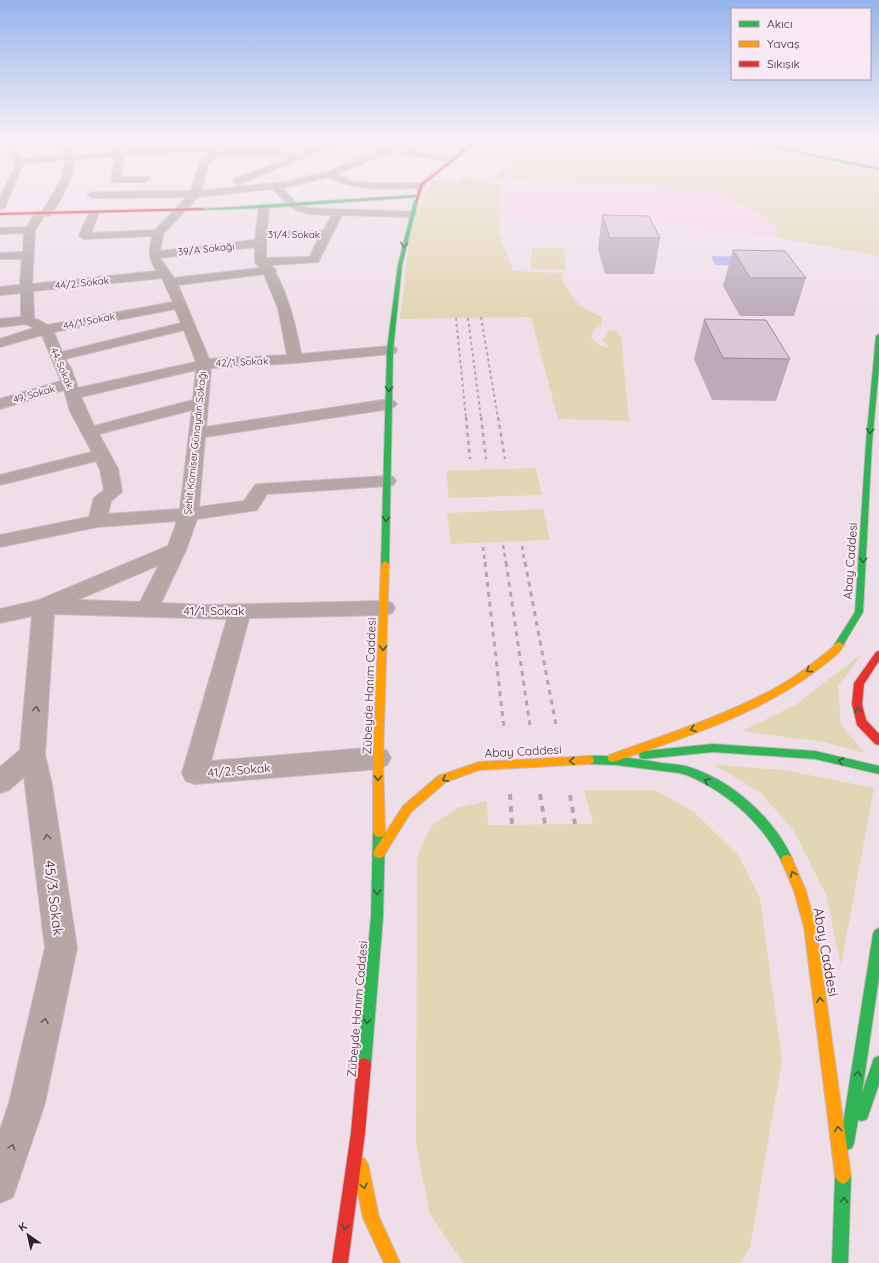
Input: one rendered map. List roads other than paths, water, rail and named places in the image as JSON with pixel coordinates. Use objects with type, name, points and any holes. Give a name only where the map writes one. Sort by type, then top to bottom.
[{"type":"street","points":[[0,207],[4,198]]},
{"type":"street","points":[[28,320],[27,282],[30,230],[54,198]]},
{"type":"street","points":[[155,258],[158,233],[191,198]]},
{"type":"street","points":[[286,198],[293,205],[305,211],[411,214]]},
{"type":"street","points":[[0,214],[94,213],[264,207],[389,198]]},
{"type":"street","name":"Zübeyde Hanım Caddesi","points":[[340,1263],[358,1133],[376,917],[379,853],[378,758],[384,608],[390,350],[400,265],[415,198]]},
{"type":"street","points":[[264,207],[260,242],[266,266],[289,322],[295,359]]},
{"type":"street","points":[[306,247],[321,247],[326,234],[339,212]]},
{"type":"street","points":[[94,213],[84,236],[158,233]]},
{"type":"street","points":[[0,231],[30,230]]},
{"type":"street","name":"31/4. Sokak","points":[[260,242],[326,234]]},
{"type":"street","points":[[260,242],[274,248]]},
{"type":"street","name":"39/A Sokağı","points":[[140,263],[155,258],[260,242]]},
{"type":"street","name":"44/2. Sokak","points":[[0,291],[27,282],[167,278],[314,260],[321,247]]},
{"type":"street","points":[[0,256],[28,255]]},
{"type":"street","name":"Şehit Komiser Günaydın Sokağı","points":[[147,609],[176,550],[189,514],[204,364],[187,325],[180,304],[155,258]]},
{"type":"street","points":[[27,282],[41,274]]},
{"type":"street","name":"44/1. Sokak","points":[[0,343],[10,342],[46,329],[180,304]]},
{"type":"street","points":[[0,323],[28,320],[46,329]]},
{"type":"street","points":[[57,357],[187,325]]},
{"type":"street","name":"44. Sokak","points":[[46,329],[57,357],[64,368],[78,411],[109,469],[113,492],[104,498],[97,521]]},
{"type":"street","name":"Abay Caddesi","points":[[611,759],[714,721],[760,700],[804,674],[837,648],[859,612],[869,443],[879,336]]},
{"type":"street","name":"42/1. Sokak","points":[[70,389],[204,364],[295,359],[390,350]]},
{"type":"street","name":"49. Sokak","points":[[0,404],[70,389]]},
{"type":"street","points":[[89,432],[200,403]]},
{"type":"street","points":[[198,433],[389,404]]},
{"type":"street","points":[[0,480],[102,455]]},
{"type":"street","points":[[0,541],[97,521],[189,514],[250,506],[261,489],[387,481]]},
{"type":"street","points":[[0,616],[44,606],[176,550]]},
{"type":"street","name":"41/1. Sokak","points":[[44,606],[240,611],[384,608]]},
{"type":"street","name":"45/3. Sokak","points":[[0,1184],[27,1103],[60,948],[39,785],[32,755],[44,606]]},
{"type":"street","name":"41/2. Sokak","points":[[240,611],[195,774],[378,758]]},
{"type":"street","points":[[879,654],[859,683],[857,704],[861,722],[879,741]]},
{"type":"street","points":[[611,759],[713,748],[815,755],[879,770]]},
{"type":"street","points":[[0,782],[32,755]]},
{"type":"street","name":"Abay Caddesi","points":[[379,853],[407,809],[442,779],[479,766],[611,759],[688,771],[722,789],[758,817],[781,847],[800,891],[810,927],[843,1168],[844,1193],[840,1263]]},
{"type":"street","name":"Abay Caddesi","points":[[843,1168],[879,934]]},
{"type":"street","points":[[843,1168],[879,1063]]},
{"type":"street","points":[[358,1133],[360,1171],[371,1218],[392,1263]]},
{"type":"street","points":[[833,1263],[840,1252]]},
{"type":"water","points":[[711,256],[751,257],[756,266],[715,265]]},
{"type":"railway","points":[[481,317],[498,418]]},
{"type":"railway","points":[[456,318],[466,418]]},
{"type":"railway","points":[[468,318],[481,418]]},
{"type":"railway","points":[[466,417],[470,459]]},
{"type":"railway","points":[[481,417],[486,459]]},
{"type":"railway","points":[[498,417],[505,459]]},
{"type":"railway","points":[[503,545],[506,563]]},
{"type":"railway","points":[[522,546],[525,563]]},
{"type":"railway","points":[[483,547],[485,563]]},
{"type":"railway","points":[[485,562],[504,728]]},
{"type":"railway","points":[[506,562],[530,726]]},
{"type":"railway","points":[[525,562],[556,725]]},
{"type":"railway","points":[[510,794],[512,825]]},
{"type":"railway","points":[[540,794],[545,824]]},
{"type":"railway","points":[[570,795],[575,824]]}]
